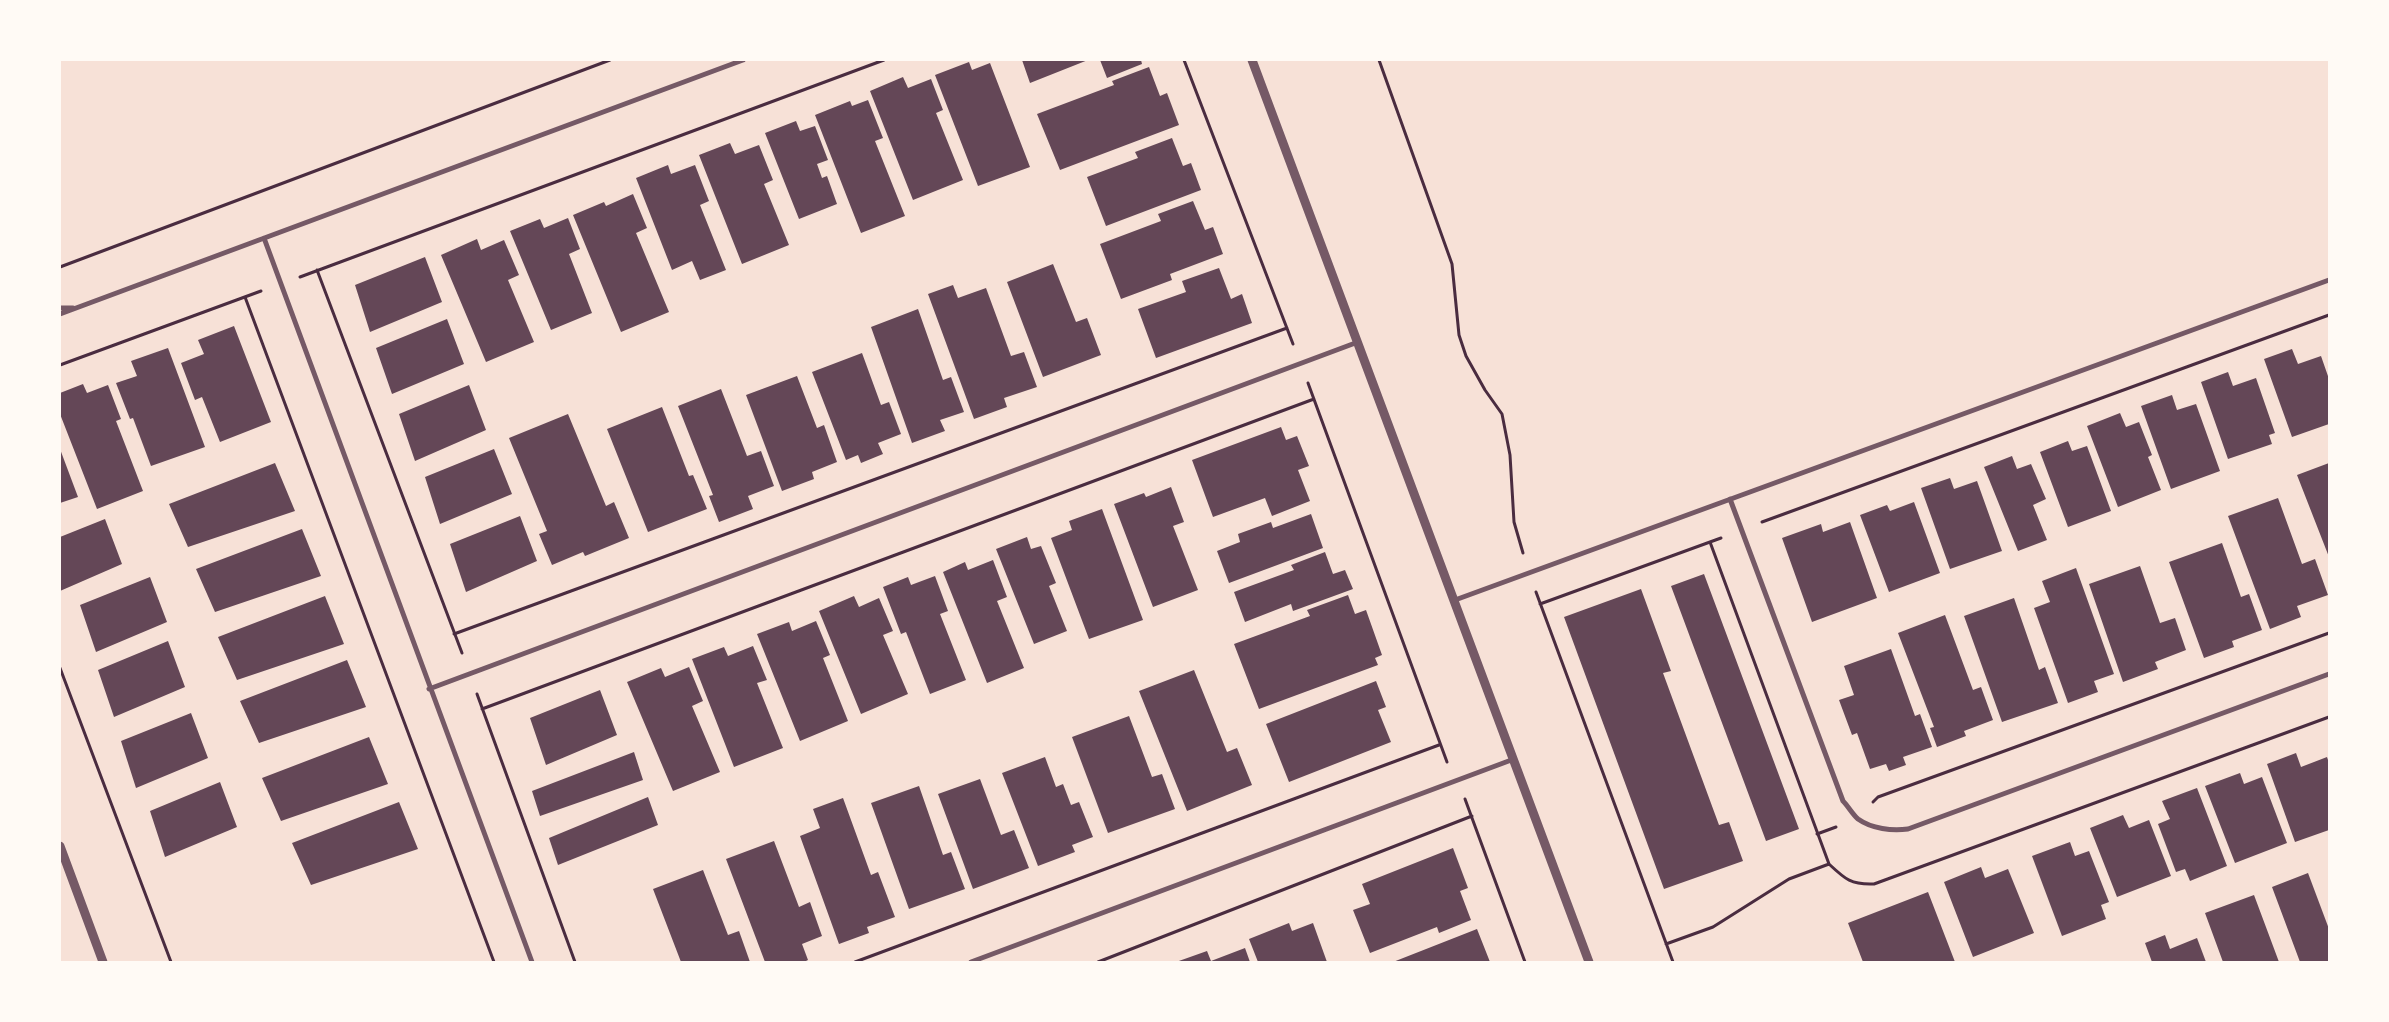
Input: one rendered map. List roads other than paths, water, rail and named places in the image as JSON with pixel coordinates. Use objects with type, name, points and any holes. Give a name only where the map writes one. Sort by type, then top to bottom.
[{"type":"street","points":[[60,314],[743,60]]},
{"type":"street","points":[[1252,60],[1589,962]]},
{"type":"street","points":[[264,238],[429,689],[532,962]]},
{"type":"street","points":[[1455,600],[2329,280]]},
{"type":"street","points":[[60,308],[76,307]]},
{"type":"street","points":[[429,689],[1358,342]]},
{"type":"street","points":[[1730,499],[1843,801],[1858,819],[1894,831],[1908,829],[2329,674]]},
{"type":"street","points":[[971,962],[1514,759]]},
{"type":"street","points":[[60,846],[103,962]]}]
